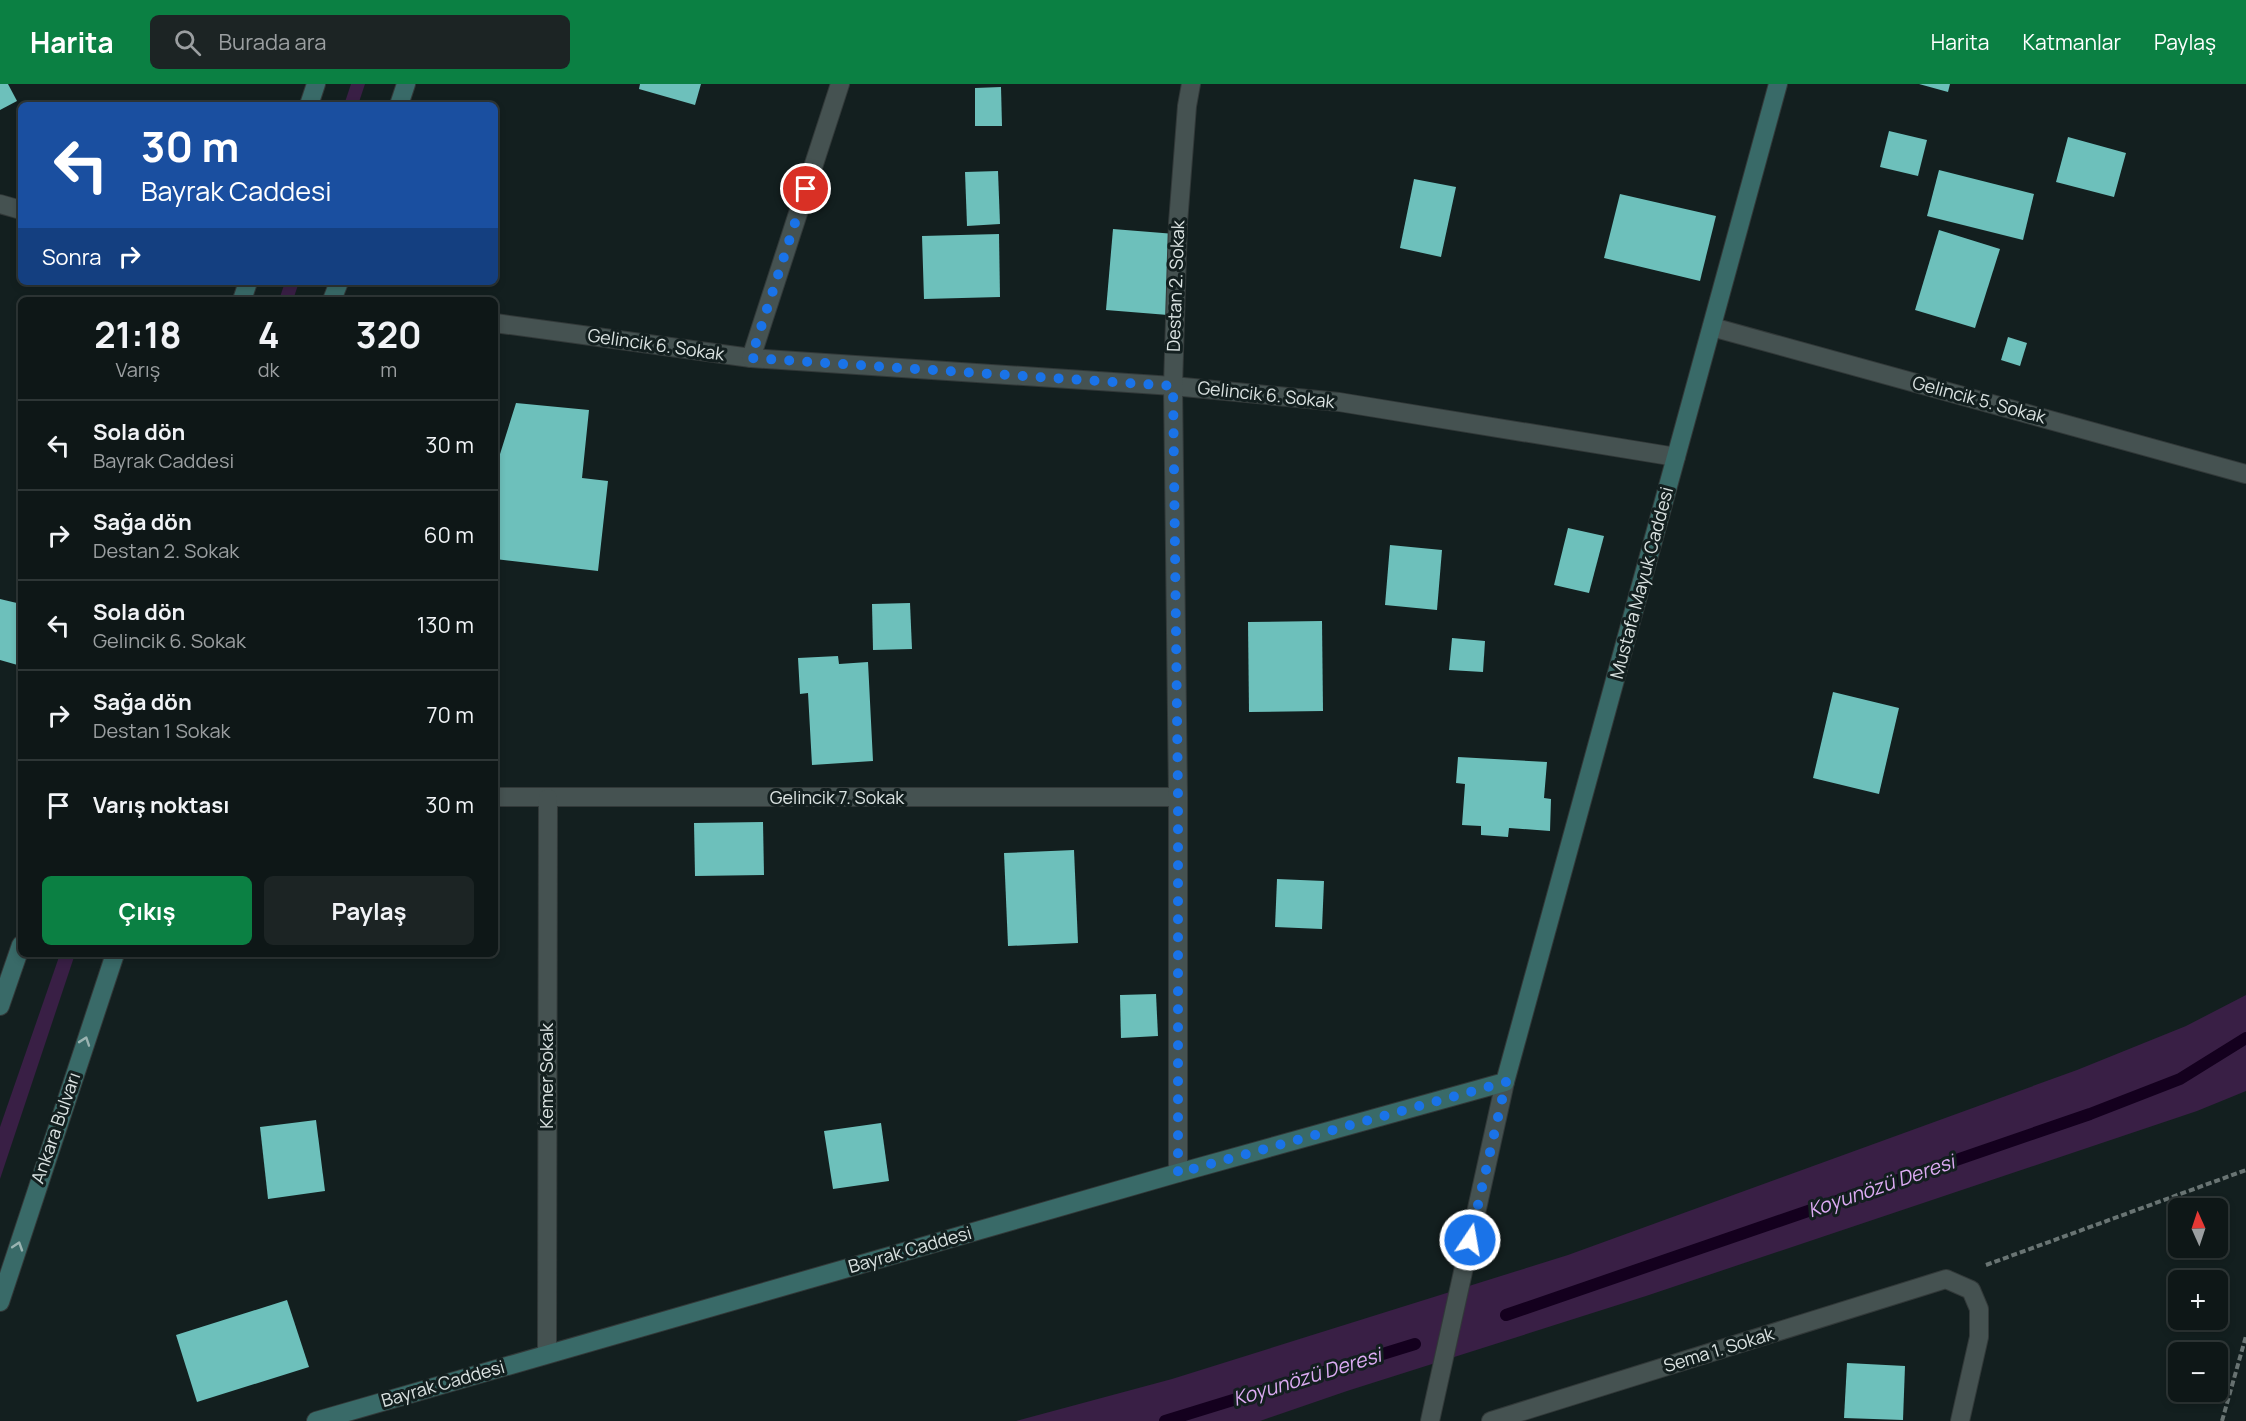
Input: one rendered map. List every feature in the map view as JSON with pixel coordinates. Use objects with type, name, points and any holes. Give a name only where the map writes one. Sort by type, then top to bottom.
[{"type":"street","points":[[310,102],[316,84]]},
{"type":"street","points":[[400,102],[406,84]]},
{"type":"street","points":[[751,358],[840,84]]},
{"type":"street","name":"Destan 2. Sokak","points":[[1178,1173],[1178,797],[1173,386],[1178,223],[1187,106],[1191,84]]},
{"type":"street","name":"Mustafa Mayuk Caddesi","points":[[1506,1082],[1778,84]]},
{"type":"street","points":[[0,204],[18,209]]},
{"type":"street","name":"Gelincik 6. Sokak","points":[[498,323],[751,358],[1173,386],[1339,402],[1676,457]]},
{"type":"street","name":"Gelincik 5. Sokak","points":[[1712,327],[2246,474]]},
{"type":"street","name":"Gelincik 7. Sokak","points":[[498,797],[1178,797]]},
{"type":"street","name":"Kemer Sokak","points":[[547,1354],[548,798]]},
{"type":"street","points":[[0,1006],[18,954]]},
{"type":"street","name":"Ankara Bulvarı","points":[[0,1302],[114,957]]},
{"type":"street","points":[[1430,1421],[1506,1082]]},
{"type":"street","name":"Bayrak Caddesi","points":[[316,1421],[1178,1173],[1506,1082]]},
{"type":"street","points":[[1946,1279],[1971,1290],[1979,1309],[1979,1337],[1960,1421]]},
{"type":"street","name":"Sema 1. Sokak","points":[[1491,1421],[1946,1279]]},
{"type":"path","points":[[1946,1279],[2246,1170]]},
{"type":"path","points":[[2222,1421],[2246,1336]]},
{"type":"shaded area","points":[[351,84],[365,84],[359,102],[345,102]]},
{"type":"shaded area","points":[[284,285],[298,285],[294,297],[280,297]]},
{"type":"shaded area","points":[[59,957],[74,957],[0,1179],[0,1127]]},
{"type":"shaded area","points":[[2246,995],[2246,1091],[2197,1111],[1646,1296],[1260,1421],[1016,1421],[1172,1379],[1568,1255],[2077,1070],[2186,1026]]},
{"type":"building","points":[[0,84],[8,84],[17,101],[0,110]]},
{"type":"building","points":[[640,84],[701,84],[695,105],[639,89]]},
{"type":"building","points":[[1919,84],[1950,84],[1948,92]]},
{"type":"building","points":[[1001,87],[1002,126],[975,126],[975,88]]},
{"type":"building","points":[[1889,131],[1927,140],[1918,176],[1880,167]]},
{"type":"building","points":[[2068,137],[2126,153],[2114,197],[2056,182]]},
{"type":"building","points":[[1939,170],[2034,194],[2023,240],[1927,216]]},
{"type":"building","points":[[998,171],[1000,224],[967,226],[965,172]]},
{"type":"building","points":[[1414,179],[1456,187],[1441,257],[1400,248]]},
{"type":"building","points":[[1620,194],[1716,216],[1700,281],[1604,258]]},
{"type":"building","points":[[1113,229],[1175,234],[1168,315],[1106,310]]},
{"type":"building","points":[[1939,230],[2000,249],[1975,328],[1915,310]]},
{"type":"building","points":[[999,234],[1000,297],[924,299],[922,236]]},
{"type":"building","points":[[2008,337],[2027,343],[2020,366],[2001,360]]},
{"type":"building","points":[[516,403],[589,410],[582,478],[608,481],[598,571],[498,559],[498,460]]},
{"type":"building","points":[[1568,528],[1604,536],[1589,593],[1554,585]]},
{"type":"building","points":[[1390,545],[1442,550],[1437,610],[1385,605]]},
{"type":"building","points":[[0,599],[18,603],[18,665],[0,660]]},
{"type":"building","points":[[910,603],[912,649],[873,650],[872,604]]},
{"type":"building","points":[[1322,621],[1323,711],[1249,712],[1248,622]]},
{"type":"building","points":[[1452,638],[1485,641],[1483,672],[1449,670]]},
{"type":"building","points":[[838,656],[839,664],[868,662],[873,761],[812,765],[808,693],[800,694],[798,658]]},
{"type":"building","points":[[1833,692],[1899,708],[1879,794],[1813,778]]},
{"type":"building","points":[[1458,757],[1547,762],[1544,798],[1551,799],[1550,831],[1509,828],[1508,837],[1481,835],[1481,826],[1462,825],[1465,784],[1456,783]]},
{"type":"building","points":[[763,822],[764,875],[695,876],[694,823]]},
{"type":"building","points":[[1074,850],[1078,943],[1008,946],[1004,853]]},
{"type":"building","points":[[1277,879],[1324,881],[1322,929],[1275,927]]},
{"type":"building","points":[[1156,994],[1158,1036],[1121,1038],[1120,995]]},
{"type":"building","points":[[316,1120],[325,1191],[268,1199],[260,1127]]},
{"type":"building","points":[[881,1123],[889,1181],[833,1189],[824,1131]]},
{"type":"building","points":[[287,1300],[309,1367],[197,1402],[176,1335]]},
{"type":"building","points":[[1847,1363],[1905,1366],[1903,1420],[1844,1418]]},
{"type":"waterway","name":"Koyunözü Deresi","points":[[1506,1315],[2090,1114],[2180,1079],[2246,1038]]},
{"type":"waterway","name":"Koyunözü Deresi","points":[[1165,1421],[1415,1344]]},
{"type":"route","points":[[806,189],[751,358],[1173,386],[1178,797],[1178,1173],[1506,1082],[1470,1240]]}]
